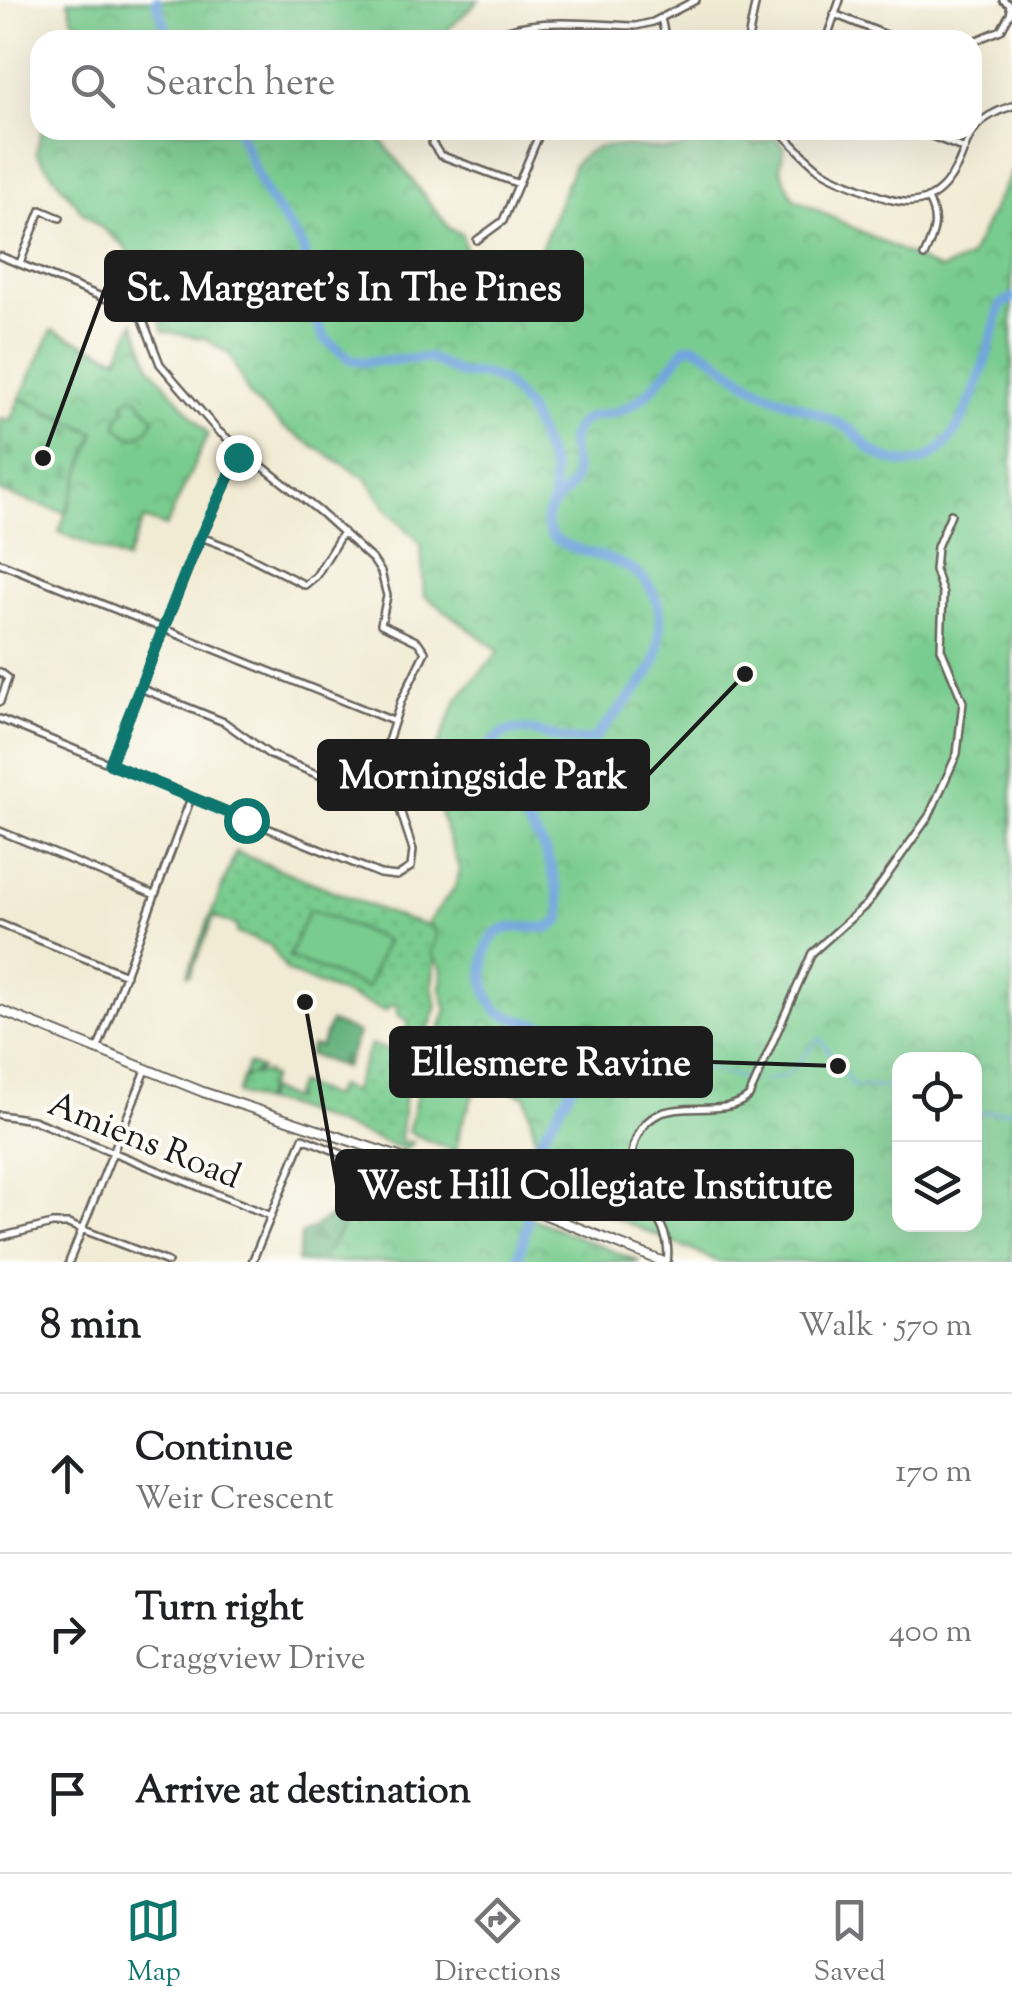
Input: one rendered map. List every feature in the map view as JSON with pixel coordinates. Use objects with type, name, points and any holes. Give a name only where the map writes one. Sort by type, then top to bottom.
[{"type":"main road","points":[[0,1010],[203,1092],[421,1166],[666,1262]]},
{"type":"street","points":[[504,30],[524,24],[636,26],[696,0]]},
{"type":"street","points":[[750,30],[756,0]]},
{"type":"street","points":[[829,30],[840,0]]},
{"type":"street","points":[[982,38],[1001,30],[1010,12],[1009,4],[1003,0]]},
{"type":"street","points":[[834,14],[873,30]]},
{"type":"street","points":[[661,18],[664,30]]},
{"type":"street","points":[[982,120],[1012,106]]},
{"type":"street","points":[[433,140],[440,156],[519,184]]},
{"type":"street","points":[[477,240],[504,221],[537,140]]},
{"type":"street","points":[[789,140],[814,166],[840,181],[891,201],[907,203],[928,198],[949,178],[968,140]]},
{"type":"street","points":[[942,140],[962,148]]},
{"type":"street","points":[[924,256],[936,226],[928,198]]},
{"type":"street","points":[[20,263],[41,210],[60,218]]},
{"type":"street","points":[[0,256],[122,304],[138,314],[160,364],[218,430],[362,548],[381,572],[387,596],[381,624],[418,642],[425,652],[393,721],[383,757],[414,858],[411,867],[398,876],[380,874],[0,719]]},
{"type":"street","points":[[110,764],[201,537],[241,451]]},
{"type":"street","points":[[666,1262],[668,1239],[638,1184],[632,1163],[641,1129],[660,1112],[736,1104],[750,1096],[811,954],[864,908],[929,816],[951,770],[959,742],[963,702],[941,649],[943,594],[936,564],[951,514]]},
{"type":"street","points":[[201,537],[238,550],[305,585],[316,576],[343,532]]},
{"type":"street","points":[[0,563],[393,721]]},
{"type":"street","points":[[0,672],[8,678],[0,702]]},
{"type":"street","points":[[140,688],[224,722],[270,755],[336,782],[366,793],[390,786]]},
{"type":"street","points":[[97,1050],[191,798]]},
{"type":"street","points":[[0,832],[155,895]]},
{"type":"street","points":[[0,924],[126,975]]},
{"type":"street","points":[[69,1262],[147,1068]]},
{"type":"street","name":"Amiens Road","points":[[0,1115],[32,1120],[271,1216]]},
{"type":"street","points":[[252,1262],[304,1138],[376,1168]]},
{"type":"street","points":[[0,1237],[52,1224],[82,1228],[168,1262]]},
{"type":"green space","points":[[68,0],[479,0],[448,30],[75,30],[80,25],[73,19]]},
{"type":"green space","points":[[39,140],[383,140],[450,229],[462,234],[465,250],[447,267],[459,283],[486,287],[538,256],[573,167],[582,156],[606,147],[676,149],[696,140],[747,140],[755,144],[778,140],[784,146],[780,168],[793,198],[940,270],[969,258],[1012,170],[1012,1262],[719,1262],[547,1189],[526,1097],[485,1080],[481,1089],[480,1078],[460,1128],[456,1152],[408,1132],[418,1090],[447,1010],[441,989],[442,969],[431,953],[437,935],[428,922],[454,889],[460,871],[440,813],[446,808],[429,766],[458,698],[499,651],[424,595],[421,544],[386,508],[367,479],[283,427],[250,397],[230,355],[206,339],[163,331],[158,311],[131,298],[143,272],[122,244],[83,213],[36,153]]},
{"type":"green space","points":[[134,322],[151,367],[208,434],[166,527],[144,519],[126,560],[59,532],[95,433],[20,398],[52,330],[118,358]]},
{"type":"green space","points":[[136,397],[154,418],[149,429],[136,437],[117,426],[126,408],[123,405],[127,399]]},
{"type":"green space","points":[[20,398],[96,433],[66,513],[0,492],[0,418],[10,421]]},
{"type":"green space","points":[[236,852],[430,926],[437,935],[432,987],[437,1006],[405,1092],[400,1141],[413,1142],[406,1150],[281,1104],[264,1102],[269,1090],[295,1100],[292,1097],[298,1083],[332,1097],[338,1086],[352,1092],[371,1044],[410,1059],[416,1044],[402,1038],[406,1029],[419,1042],[407,1028],[409,1021],[398,1016],[398,1005],[385,1011],[288,972],[270,945],[237,933],[237,926],[214,917],[187,975]]},
{"type":"green space","points":[[309,909],[386,940],[367,988],[289,957]]},
{"type":"green space","points":[[330,1022],[358,1033],[345,1068],[308,1054],[312,1045],[320,1047]]},
{"type":"green space","points":[[248,1064],[261,1069],[250,1075],[267,1072],[266,1076],[272,1077],[262,1102],[237,1094],[242,1079],[248,1076],[243,1077]]},
{"type":"green space","points":[[422,1174],[640,1262],[320,1262],[356,1206],[383,1178]]},
{"type":"green space","points":[[380,1197],[387,1262],[297,1262],[301,1235],[348,1207]]},
{"type":"waterway","points":[[156,0],[166,30]]},
{"type":"waterway","points":[[242,140],[265,193],[303,247],[317,322],[324,338],[350,359],[362,362],[429,358],[460,374],[482,374],[504,382],[527,409],[542,443],[553,472],[553,502]]},
{"type":"waterway","points":[[517,1262],[527,1224],[530,1165],[574,1082],[579,1059],[569,1037],[499,1011],[488,995],[485,960],[497,933],[516,927],[550,928],[561,919],[561,911],[544,850],[494,783],[483,758],[507,732],[521,730],[580,741],[596,737],[650,672],[660,634],[657,600],[645,581],[628,568],[568,546],[554,538],[547,526],[548,513],[573,482],[571,444],[575,430],[590,418],[632,405],[658,382],[686,347],[695,346],[759,389],[851,430],[873,451],[902,463],[927,459],[947,443],[963,418],[976,389],[1001,305],[1012,298]]},
{"type":"waterway","points":[[764,1081],[786,1076],[820,1038],[853,1086],[892,1089]]},
{"type":"waterway","points":[[579,1054],[604,1040],[752,1081]]},
{"type":"waterway","points":[[982,1113],[1012,1110]]},
{"type":"place","name":"St. Margaret's In The Pines","points":[[43,458]]},
{"type":"place","name":"Morningside Park","points":[[745,674]]},
{"type":"place","name":"West Hill Collegiate Institute","points":[[305,1002]]},
{"type":"place","name":"Ellesmere Ravine","points":[[838,1066]]},
{"type":"route","points":[[238,457],[194,551],[110,764],[246,820]]}]
